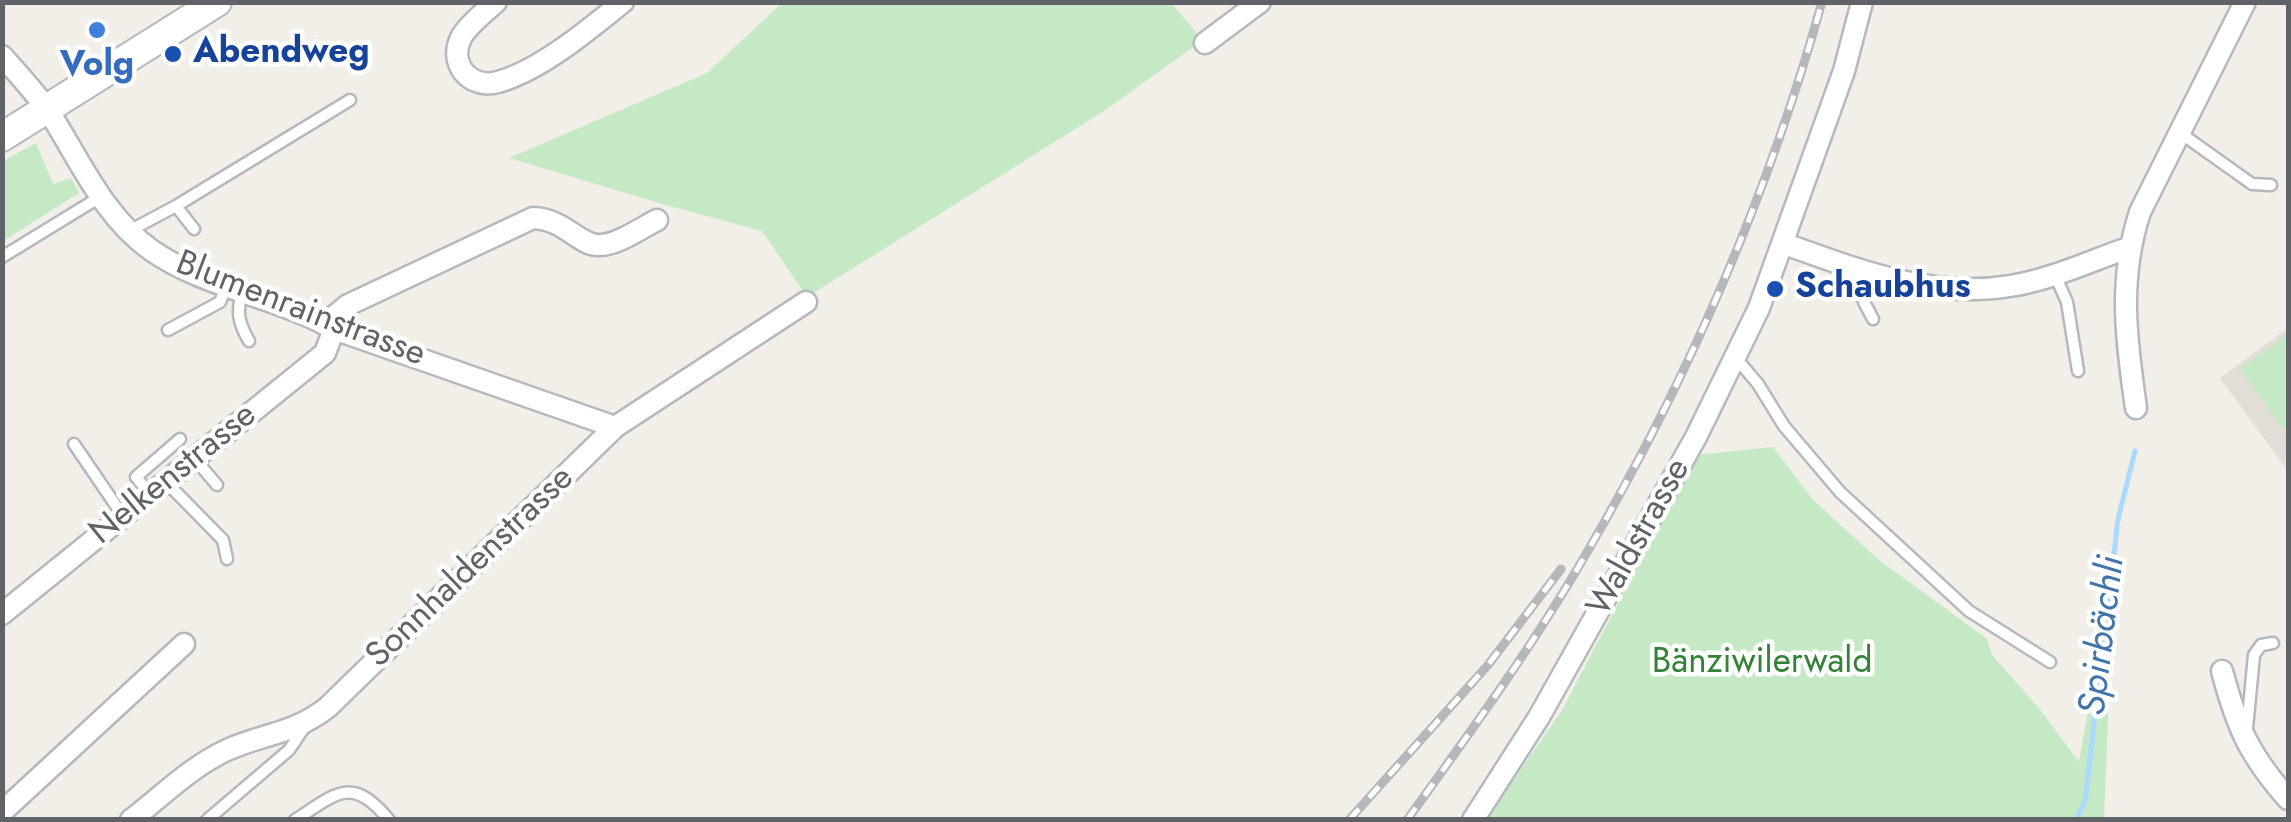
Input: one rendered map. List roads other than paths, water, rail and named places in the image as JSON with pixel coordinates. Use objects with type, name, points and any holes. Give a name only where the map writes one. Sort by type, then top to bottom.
[{"type":"street","points":[[496,2],[463,34],[457,49],[458,64],[466,77],[480,84],[498,82],[548,58],[623,2]]},
{"type":"street","points":[[1205,42],[1260,2]]},
{"type":"street","points":[[1862,2],[1844,71],[1784,244],[1930,289],[1976,290],[2014,286],[2128,248]]},
{"type":"street","points":[[2136,408],[2126,336],[2128,248],[2140,212],[2178,131],[2244,4]]},
{"type":"street","points":[[2,137],[48,111],[203,6]]},
{"type":"street","points":[[2,56],[48,111]]},
{"type":"street","name":"Blumenrainstrasse","points":[[48,111],[100,196],[128,231],[150,250],[180,267],[329,326],[615,427]]},
{"type":"street","points":[[329,326],[348,305],[533,218],[551,218],[593,245],[603,245],[657,220]]},
{"type":"street","name":"Waldstrasse","points":[[1473,820],[1540,717],[1696,437],[1759,308],[1784,244]]},
{"type":"street","name":"Sonnhaldenstrasse","points":[[131,820],[216,756],[306,725],[615,427],[806,302]]},
{"type":"street","name":"Nelkenstrasse","points":[[2,614],[325,353],[329,326]]},
{"type":"street","points":[[2,812],[184,644]]},
{"type":"street","points":[[2222,670],[2236,723],[2259,765],[2288,798]]},
{"type":"lane","points":[[128,231],[350,100]]},
{"type":"lane","points":[[2178,131],[2252,184],[2271,185]]},
{"type":"lane","points":[[2,257],[100,196]]},
{"type":"lane","points":[[176,206],[194,230]]},
{"type":"lane","points":[[1872,273],[1864,302],[1873,319]]},
{"type":"lane","points":[[2055,274],[2067,302],[2078,372]]},
{"type":"lane","points":[[168,330],[220,302],[235,288]]},
{"type":"lane","points":[[235,288],[239,324],[249,340]]},
{"type":"lane","points":[[1735,358],[1758,384],[1784,426],[1840,492],[1969,611],[2050,662]]},
{"type":"lane","points":[[180,439],[136,477],[158,489],[223,540],[227,560]]},
{"type":"lane","points":[[74,444],[123,517]]},
{"type":"lane","points":[[194,458],[217,486]]},
{"type":"lane","points":[[2247,744],[2254,655],[2261,645],[2273,643]]},
{"type":"lane","points":[[206,820],[289,750],[306,725]]},
{"type":"lane","points":[[295,820],[339,792],[353,790],[372,798],[390,820]]},
{"type":"waterway","name":"Spirbächli","points":[[2076,820],[2085,801],[2118,519],[2135,451]]},
{"type":"railway","points":[[1407,820],[1544,622],[1658,422],[1750,216],[1777,146],[1822,2]]},
{"type":"railway","points":[[1349,820],[1488,665],[1561,569]]},
{"type":"place","name":"Volg","points":[[97,30]]},
{"type":"place","name":"Abendweg","points":[[173,54]]},
{"type":"place","name":"Schaubhus","points":[[1775,289]]},
{"type":"park label","name":"Bänziwilerwald","points":[[1762,664]]}]
